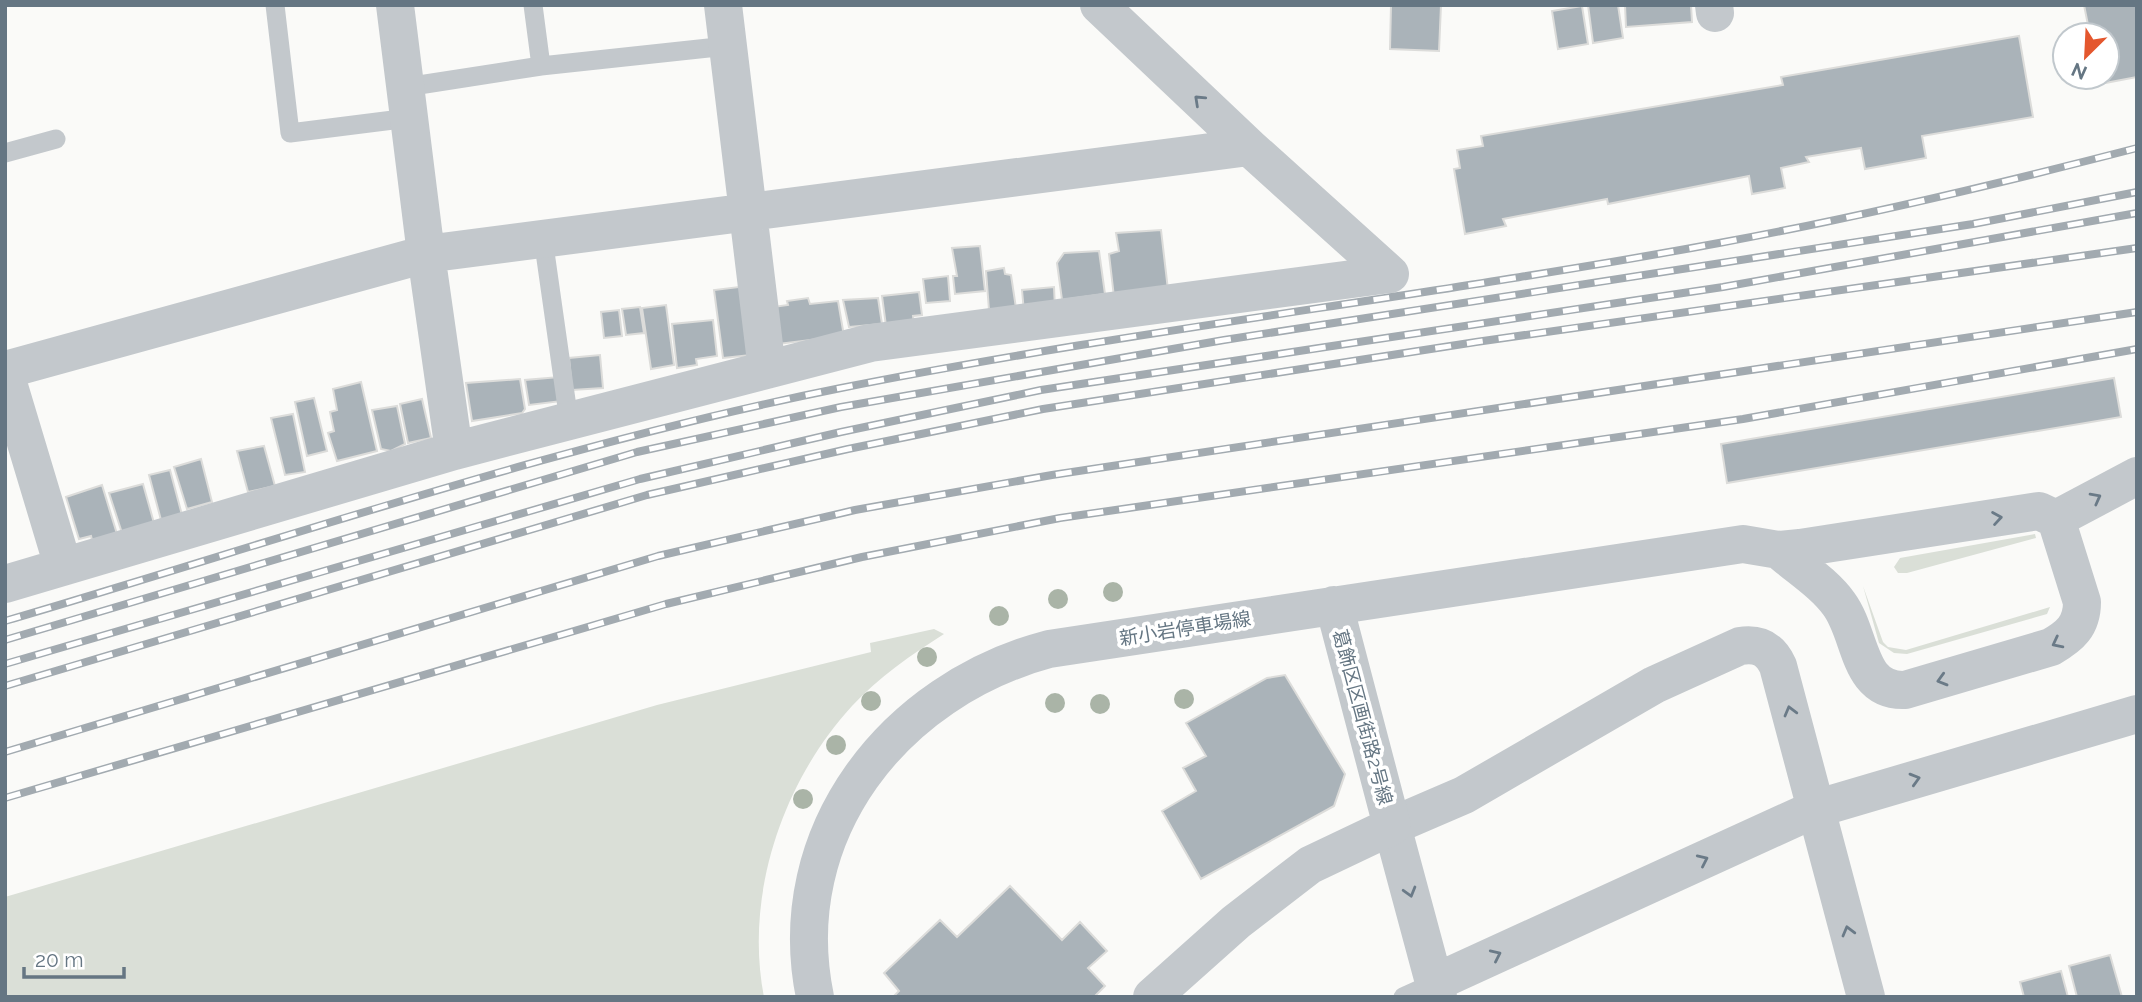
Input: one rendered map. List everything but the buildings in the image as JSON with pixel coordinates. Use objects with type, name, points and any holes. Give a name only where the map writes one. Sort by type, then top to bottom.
[{"type":"street","points":[[395,5],[454,451]]},
{"type":"street","points":[[723,5],[766,370]]},
{"type":"street","points":[[5,584],[454,451],[870,343],[1390,274],[1099,5]]},
{"type":"street","points":[[64,566],[5,372],[426,254],[1249,146]]},
{"type":"street","points":[[1779,550],[1840,604],[1874,681],[1891,691],[1905,690],[2051,647],[2070,636],[2082,615],[2082,602],[2056,519],[2136,481]]},
{"type":"street","name":"新小岩停車場線","points":[[815,997],[810,974],[814,893],[819,866],[842,808],[865,768],[882,747],[942,697],[998,666],[1049,649],[1743,544],[1779,550],[1869,539],[2039,511],[2056,519]]},
{"type":"street","points":[[1840,604],[1851,572],[1869,539]]},
{"type":"street","name":"葛飾区区画街路2号線","points":[[1152,997],[1236,922],[1310,865],[1392,826],[1334,605]]},
{"type":"street","points":[[1866,997],[1815,809],[1778,666],[1773,655],[1760,646],[1740,646],[1654,685],[1464,795],[1392,826],[1425,992],[1815,809],[2137,714]]},
{"type":"lane","points":[[275,5],[290,133],[541,66],[727,46]]},
{"type":"lane","points":[[533,5],[541,66]]},
{"type":"lane","points":[[5,153],[56,139]]},
{"type":"lane","points":[[543,238],[569,421]]},
{"type":"shaded area","points":[[2035,534],[2036,538],[1907,573],[1898,573],[1894,567],[1900,558]]},
{"type":"shaded area","points":[[1863,586],[1883,642],[1888,647],[1906,650],[2050,607],[2047,614],[1907,654],[1894,653],[1879,643]]},
{"type":"shaded area","points":[[934,629],[944,634],[873,685],[852,706],[806,769],[789,804],[775,841],[765,880],[759,958],[764,997],[5,997],[5,897],[657,705],[871,652],[870,643]]},
{"type":"railway","points":[[5,621],[525,465],[735,411],[841,388],[1060,348],[1719,243],[1929,199],[2137,148]]},
{"type":"railway","points":[[5,640],[637,452],[841,407],[1224,340],[1973,224],[2137,192]]},
{"type":"railway","points":[[5,664],[640,479],[841,432],[1041,390],[1723,287],[2137,213]]},
{"type":"railway","points":[[5,686],[647,495],[848,449],[1043,409],[1476,342],[2137,248]]},
{"type":"railway","points":[[5,752],[658,556],[855,510],[1052,475],[2137,312]]},
{"type":"railway","points":[[5,798],[666,604],[862,557],[1060,518],[1743,419],[2137,349]]}]
